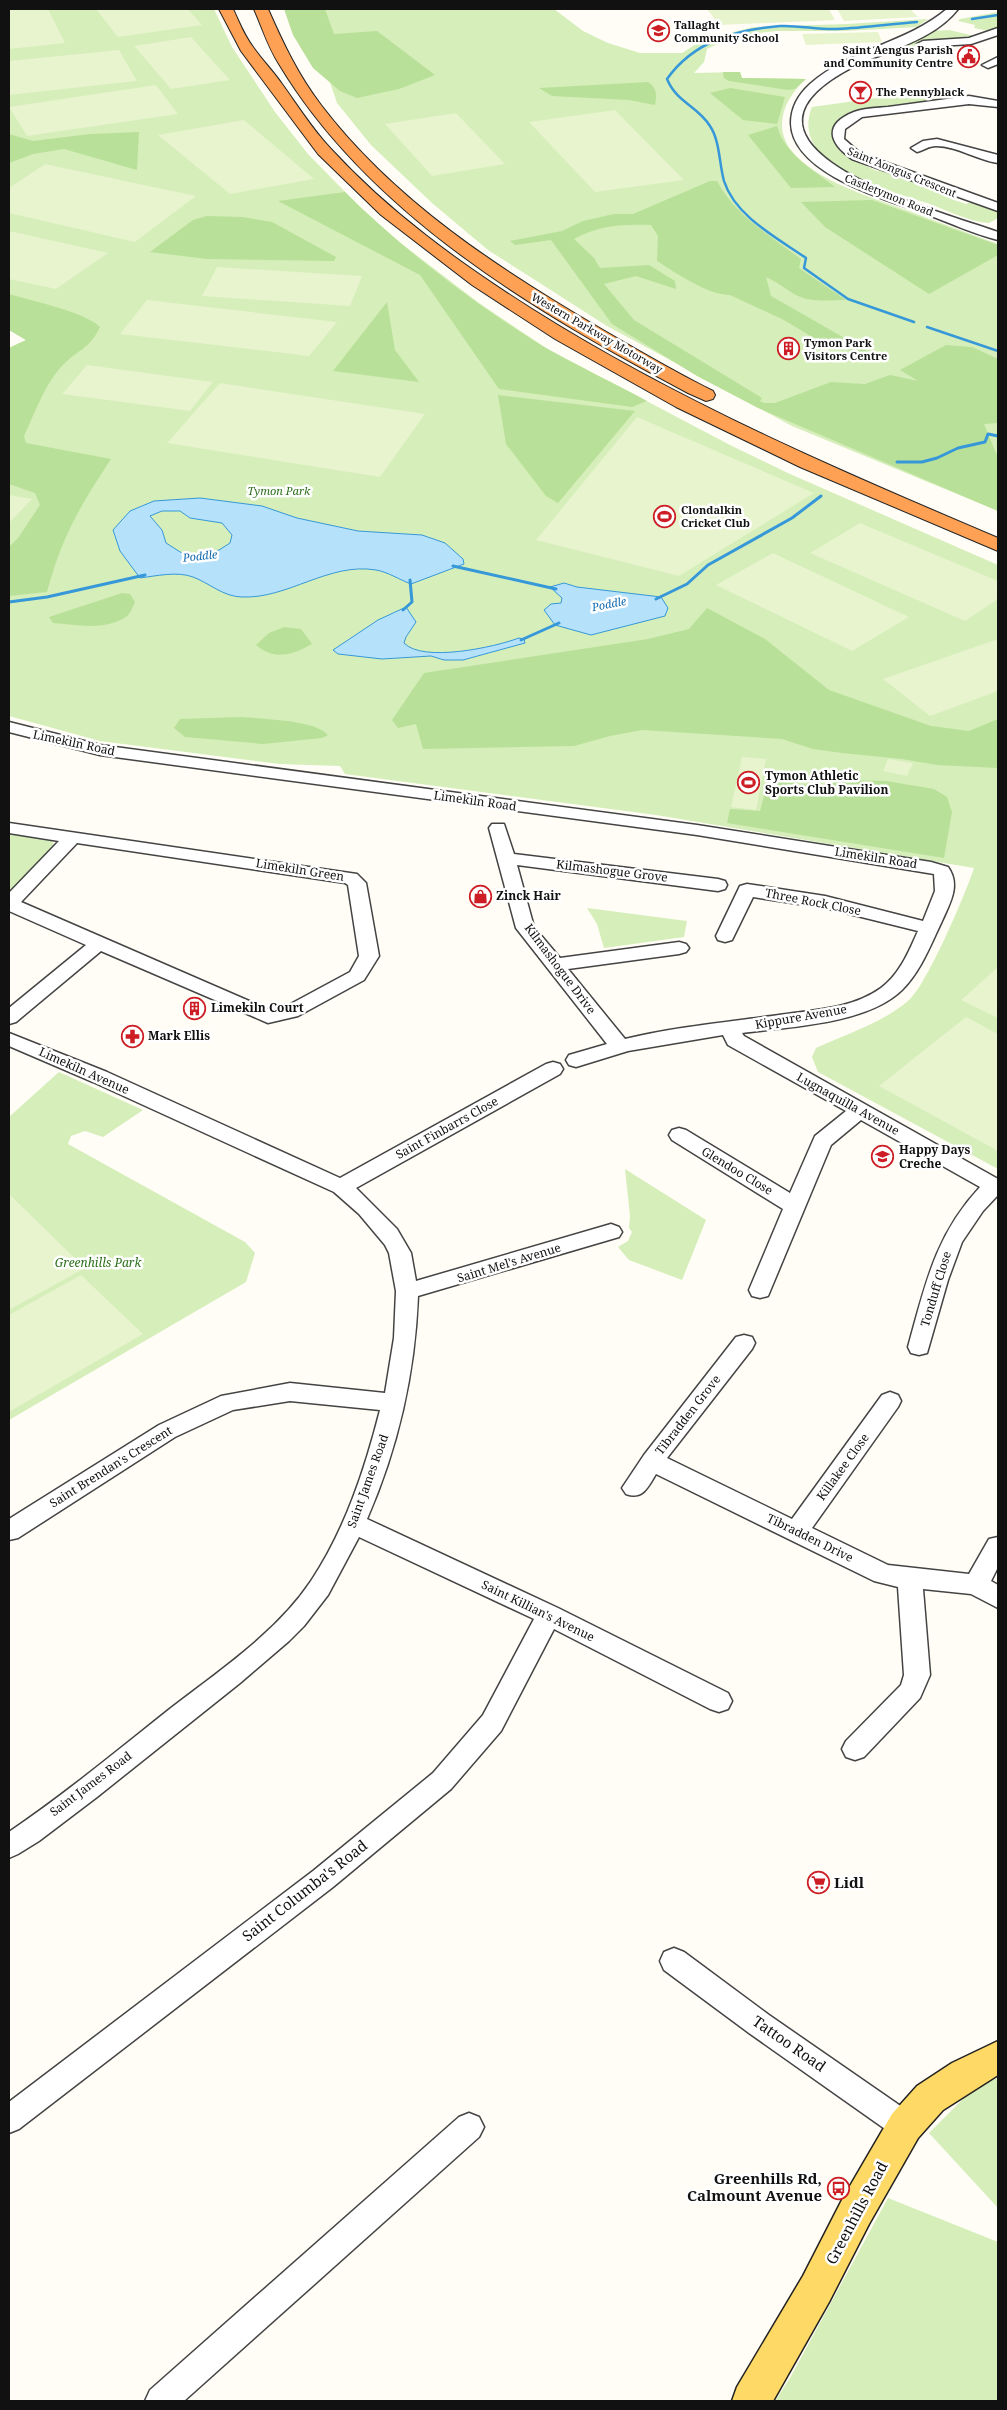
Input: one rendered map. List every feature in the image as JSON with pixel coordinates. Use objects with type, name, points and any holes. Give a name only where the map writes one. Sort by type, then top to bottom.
[{"type":"highway","points":[[226,9],[246,48],[264,68]]},
{"type":"highway","points":[[241,9],[264,68]]},
{"type":"highway","name":"Western Parkway Motorway","points":[[267,12],[286,64],[315,106],[342,139],[399,196],[460,246],[550,307],[721,402]]},
{"type":"highway","name":"Western Parkway Motorway","points":[[264,68],[288,105],[324,150],[365,192],[416,238],[535,320],[626,374],[688,407],[811,466],[998,545]]},
{"type":"highway","points":[[754,419],[998,528]]},
{"type":"main road","name":"Greenhills Road","points":[[751,2401],[816,2289],[856,2210],[905,2126],[930,2098],[965,2075],[998,2057]]},
{"type":"street","name":"Castletymon Road","points":[[953,9],[915,37],[837,71],[822,80],[810,89],[803,98],[798,111],[796,126],[801,141],[810,152],[826,166],[853,182],[998,236]]},
{"type":"street","points":[[933,25],[946,28]]},
{"type":"street","points":[[963,30],[995,35]]},
{"type":"street","points":[[923,44],[971,41],[995,35]]},
{"type":"street","points":[[938,92],[950,102]]},
{"type":"street","name":"Saint Aongus Crescent","points":[[998,104],[982,100],[950,102],[859,114],[839,126],[838,140],[842,148],[856,156],[998,207]]},
{"type":"street","points":[[917,148],[932,141],[998,158]]},
{"type":"street","points":[[970,151],[986,143]]},
{"type":"street","points":[[984,231],[998,222]]},
{"type":"street","name":"Limekiln Road","points":[[9,727],[100,750],[697,830],[942,870]]},
{"type":"street","name":"Limekiln Green","points":[[9,828],[73,837],[350,878],[357,883],[368,956],[357,976],[291,1012],[268,1017],[9,904],[73,837]]},
{"type":"street","name":"Kilmashogue Drive","points":[[498,828],[525,928],[619,1046]]},
{"type":"street","name":"Kilmashogue Grove","points":[[506,858],[718,885]]},
{"type":"street","name":"Kippure Avenue","points":[[576,1060],[619,1046],[840,1011],[879,997],[898,983],[907,971],[929,928],[944,894],[945,876],[942,870]]},
{"type":"street","name":"Three Rock Close","points":[[725,936],[747,890],[825,902],[929,928]]},
{"type":"street","points":[[9,1018],[98,944]]},
{"type":"street","points":[[556,965],[679,948]]},
{"type":"street","name":"Lugnaquilla Avenue","points":[[731,1029],[735,1040],[996,1187]]},
{"type":"street","name":"Limekiln Avenue","points":[[9,1039],[150,1101]]},
{"type":"street","name":"Saint Finbarrs Close","points":[[341,1187],[553,1069]]},
{"type":"street","name":"Saint James Road","points":[[9,1846],[120,1764],[227,1678],[296,1618],[324,1580],[354,1524],[380,1456],[394,1403],[403,1342],[407,1290],[399,1252],[389,1234],[373,1215],[341,1187],[150,1101]]},
{"type":"street","points":[[760,1290],[822,1141],[860,1110]]},
{"type":"street","name":"Glendoo Close","points":[[679,1135],[794,1206]]},
{"type":"street","name":"Tonduff Close","points":[[918,1347],[944,1256],[958,1228],[978,1201],[996,1187]]},
{"type":"street","name":"Saint Mel's Avenue","points":[[407,1290],[430,1286],[611,1232]]},
{"type":"street","name":"Tibradden Grove","points":[[634,1488],[652,1461],[744,1343]]},
{"type":"street","name":"Saint Brendan's Crescent","points":[[9,1531],[167,1431],[229,1402],[290,1392],[394,1403]]},
{"type":"street","name":"Killakee Close","points":[[796,1532],[890,1401]]},
{"type":"street","name":"Tibradden Drive","points":[[652,1461],[883,1574],[910,1579],[976,1584]]},
{"type":"street","name":"Saint Killian's Avenue","points":[[354,1524],[549,1615],[719,1701]]},
{"type":"street","points":[[998,1546],[976,1584],[998,1598]]},
{"type":"street","points":[[855,1749],[911,1691],[917,1675],[910,1579]]},
{"type":"street","name":"Saint Columba's Road","points":[[9,2119],[323,1879],[442,1780],[492,1723],[549,1615]]},
{"type":"street","name":"Tattoo Road","points":[[674,1961],[759,2024],[905,2126]]},
{"type":"street","points":[[162,2401],[469,2127]]},
{"type":"green space","name":"Tymon Park","points":[[9,9],[214,9],[232,47],[275,112],[308,154],[360,207],[398,241],[479,303],[546,348],[730,445],[790,474],[998,565],[998,1169],[818,1072],[812,1057],[816,1048],[887,1016],[908,1001],[916,992],[945,939],[974,868],[656,815],[345,774],[340,766],[280,764],[100,741],[9,716],[9,348],[26,340],[9,330]]},
{"type":"green space","points":[[9,9],[48,9],[65,43],[9,49]]},
{"type":"green space","points":[[96,9],[188,9],[202,25],[118,37]]},
{"type":"green space","points":[[284,9],[325,9],[334,34],[377,31],[435,75],[399,89],[357,98],[340,91],[313,68],[293,35]]},
{"type":"green space","points":[[305,9],[554,9],[583,31],[608,43],[640,53],[682,53],[704,39],[754,27],[928,19],[917,27],[845,31],[777,31],[749,34],[724,41],[707,49],[704,62],[694,73],[740,72],[742,78],[806,79],[787,103],[782,121],[785,141],[801,161],[814,171],[846,187],[998,244],[998,511],[792,426],[607,326],[488,250],[432,203],[371,145],[337,103]]},
{"type":"green space","points":[[707,9],[829,9],[835,20],[719,25]]},
{"type":"green space","points":[[837,9],[910,9],[918,17],[844,21]]},
{"type":"green space","points":[[998,12],[998,29],[989,31],[974,28],[975,25],[958,21],[960,19]]},
{"type":"green space","points":[[949,30],[979,37],[947,41],[929,40],[928,43],[896,52],[895,50],[933,31]]},
{"type":"green space","points":[[878,32],[882,42],[806,45],[802,34]]},
{"type":"green space","points":[[191,37],[230,80],[171,89],[134,46]]},
{"type":"green space","points":[[119,50],[137,81],[9,95],[9,61]]},
{"type":"green space","points":[[723,72],[740,72],[742,78],[806,79],[795,89],[788,90],[729,81],[724,78]]},
{"type":"green space","points":[[648,82],[656,92],[655,105],[629,100],[552,96],[539,88]]},
{"type":"green space","points":[[156,85],[178,114],[27,136],[9,107]]},
{"type":"green space","points":[[730,88],[785,97],[777,124],[743,120],[710,93]]},
{"type":"green space","points":[[933,90],[945,100],[848,113],[852,116],[835,129],[836,143],[843,152],[868,164],[866,166],[877,171],[883,169],[957,197],[954,200],[966,204],[971,202],[998,211],[998,218],[989,223],[966,218],[867,182],[846,172],[828,160],[814,145],[808,128],[812,107]]},
{"type":"green space","points":[[615,110],[684,180],[595,192],[529,122]]},
{"type":"green space","points":[[456,113],[505,164],[432,176],[385,124]]},
{"type":"green space","points":[[244,120],[314,179],[230,194],[158,135]]},
{"type":"green space","points":[[777,126],[786,145],[793,153],[835,187],[791,188],[748,135]]},
{"type":"green space","points":[[139,132],[137,170],[64,149],[33,154],[9,163],[9,134],[33,141],[90,134]]},
{"type":"green space","points":[[45,164],[196,196],[135,242],[9,213],[9,188]]},
{"type":"green space","points":[[710,181],[717,181],[744,215],[766,234],[801,259],[799,268],[846,300],[806,299],[766,277],[771,296],[869,352],[855,354],[828,339],[817,340],[784,320],[730,295],[712,291],[683,277],[657,261],[658,236],[651,225],[611,226],[583,234],[574,239],[594,258],[600,268],[649,265],[675,281],[676,289],[636,276],[604,284],[634,320],[762,398],[760,401],[764,403],[775,403],[831,382],[865,384],[890,375],[918,381],[900,370],[946,345],[972,347],[998,359],[998,423],[984,424],[998,458],[998,511],[758,408],[697,376],[612,324],[551,240],[515,245],[510,241],[562,231],[583,221],[614,214],[633,214]]},
{"type":"green space","points":[[345,192],[391,235],[441,276],[520,332],[571,362],[647,401],[632,407],[499,389],[420,275],[278,201]]},
{"type":"green space","points":[[872,200],[998,245],[998,255],[929,294],[825,227],[801,202]]},
{"type":"green space","points":[[207,216],[243,217],[272,222],[336,257],[334,261],[207,259],[150,252],[193,220]]},
{"type":"green space","points":[[9,231],[108,253],[56,289],[9,279]]},
{"type":"green space","points":[[217,267],[362,276],[350,306],[202,296]]},
{"type":"green space","points":[[9,294],[83,316],[100,327],[92,340],[68,360],[51,380],[24,436],[26,443],[111,459],[73,522],[59,554],[47,592],[9,596],[9,547],[18,538],[40,505],[35,493],[9,484],[9,348],[26,340],[9,330]]},
{"type":"green space","points":[[147,300],[337,322],[309,356],[120,334]]},
{"type":"green space","points":[[387,302],[395,350],[419,382],[333,371]]},
{"type":"green space","points":[[87,365],[213,382],[190,411],[62,394]]},
{"type":"green space","points":[[220,383],[425,414],[380,477],[167,443]]},
{"type":"green space","points":[[498,395],[635,411],[558,503],[546,496],[506,444]]},
{"type":"green space","name":"Clondalkin Cricket Club","points":[[637,417],[814,493],[679,576],[536,540]]},
{"type":"green space","points":[[9,495],[32,499],[9,523]]},
{"type":"green space","points":[[860,523],[998,581],[998,599],[965,621],[810,553]]},
{"type":"green space","points":[[773,553],[909,617],[852,651],[716,585]]},
{"type":"green space","points":[[122,593],[130,594],[135,602],[127,616],[110,624],[82,626],[53,623],[49,617]]},
{"type":"green space","points":[[707,608],[765,639],[829,690],[931,726],[969,731],[998,719],[998,768],[937,765],[902,759],[842,753],[813,749],[782,739],[642,730],[574,746],[423,749],[416,724],[398,728],[392,720],[424,673],[648,639],[689,629]]},
{"type":"green space","points":[[284,627],[301,629],[312,644],[284,655],[270,653],[256,645],[269,633]]},
{"type":"green space","points":[[998,639],[998,691],[930,716],[883,679]]},
{"type":"green space","points":[[242,717],[301,723],[322,730],[328,735],[322,738],[263,744],[185,737],[174,728],[180,719]]},
{"type":"green space","name":"Tymon Athletic Sports Club Pavilion","points":[[742,757],[766,759],[756,810],[731,807]]},
{"type":"green space","points":[[888,759],[913,763],[907,776],[883,771]]},
{"type":"green space","points":[[768,780],[818,786],[838,780],[886,781],[934,789],[947,797],[952,812],[944,858],[727,823],[730,809],[760,811]]},
{"type":"green space","points":[[9,832],[48,838],[52,841],[55,848],[9,895]]},
{"type":"green space","points":[[587,908],[687,921],[684,937],[604,948],[597,924]]},
{"type":"green space","points":[[998,967],[998,1018],[961,1000]]},
{"type":"green space","points":[[966,1017],[998,1034],[998,1151],[879,1086]]},
{"type":"green space","name":"Greenhills Park","points":[[59,1072],[143,1110],[103,1137],[85,1131],[71,1136],[68,1144],[245,1242],[255,1253],[246,1282],[9,1420],[9,1117]]},
{"type":"green space","points":[[625,1169],[706,1220],[682,1280],[629,1260],[618,1247],[628,1241],[632,1232],[629,1228],[630,1216]]},
{"type":"green space","points":[[9,1194],[85,1268],[9,1310]]},
{"type":"green space","points":[[81,1275],[143,1334],[9,1412],[9,1315]]},
{"type":"green space","points":[[998,2078],[998,2208],[929,2133],[973,2089]]},
{"type":"green space","points":[[888,2198],[998,2242],[998,2401],[775,2401],[790,2378]]},
{"type":"water","points":[[200,498],[262,506],[297,518],[358,531],[422,535],[445,543],[463,559],[464,564],[411,584],[380,571],[359,569],[342,571],[276,592],[242,597],[229,595],[187,575],[166,574],[140,578],[120,551],[113,530],[130,511],[154,501]],"holes":[[[162,511],[180,511],[190,518],[222,523],[232,535],[230,543],[219,550],[196,555],[185,555],[166,543],[162,530],[150,516]]]},
{"type":"water","points":[[564,583],[577,587],[661,597],[668,608],[665,616],[591,635],[555,625],[544,610],[551,604],[561,603],[562,598],[550,587]]},
{"type":"water","points":[[406,607],[416,622],[404,643],[413,649],[442,653],[477,649],[519,638],[524,639],[525,643],[463,660],[444,660],[431,656],[382,659],[338,654],[333,650],[378,620]]},
{"type":"waterway","points":[[972,19],[998,15]]},
{"type":"waterway","points":[[914,322],[848,299],[804,268],[806,258],[770,234],[747,215],[729,194],[724,181],[718,145],[710,126],[700,114],[676,94],[667,79],[690,55],[703,47],[717,40],[747,31],[780,26],[837,29],[917,22]]},
{"type":"waterway","points":[[927,327],[998,351]]},
{"type":"waterway","name":"Poddle","points":[[897,462],[922,462],[937,458],[958,448],[985,442],[988,434],[998,436]]},
{"type":"waterway","name":"Poddle","points":[[656,599],[687,584],[708,565],[792,518],[821,496]]},
{"type":"waterway","name":"Poddle","points":[[453,566],[556,589]]},
{"type":"waterway","name":"Poddle","points":[[9,602],[47,597],[145,575]]},
{"type":"waterway","name":"Poddle","points":[[403,610],[412,602],[410,580]]},
{"type":"waterway","name":"Poddle","points":[[521,640],[559,623]]},
{"type":"place","name":"Tallaght Community School","points":[[658,31]]},
{"type":"place","name":"Saint Aengus Parish and Community Centre","points":[[969,56]]},
{"type":"place","name":"The Pennyblack","points":[[860,92]]},
{"type":"place","name":"Tymon Park Visitors Centre","points":[[788,349]]},
{"type":"place","name":"Clondalkin Cricket Club","points":[[665,516]]},
{"type":"place","name":"Tymon Athletic Sports Club Pavilion","points":[[749,783]]},
{"type":"place","name":"Zinck Hair","points":[[480,896]]},
{"type":"place","name":"Limekiln Court","points":[[195,1008]]},
{"type":"place","name":"Mark Ellis","points":[[132,1036]]},
{"type":"place","name":"Happy Days Creche","points":[[883,1157]]},
{"type":"place","name":"Lidl","points":[[818,1883]]},
{"type":"place","name":"Greenhills Rd, Calmount Avenue","points":[[838,2188]]}]
